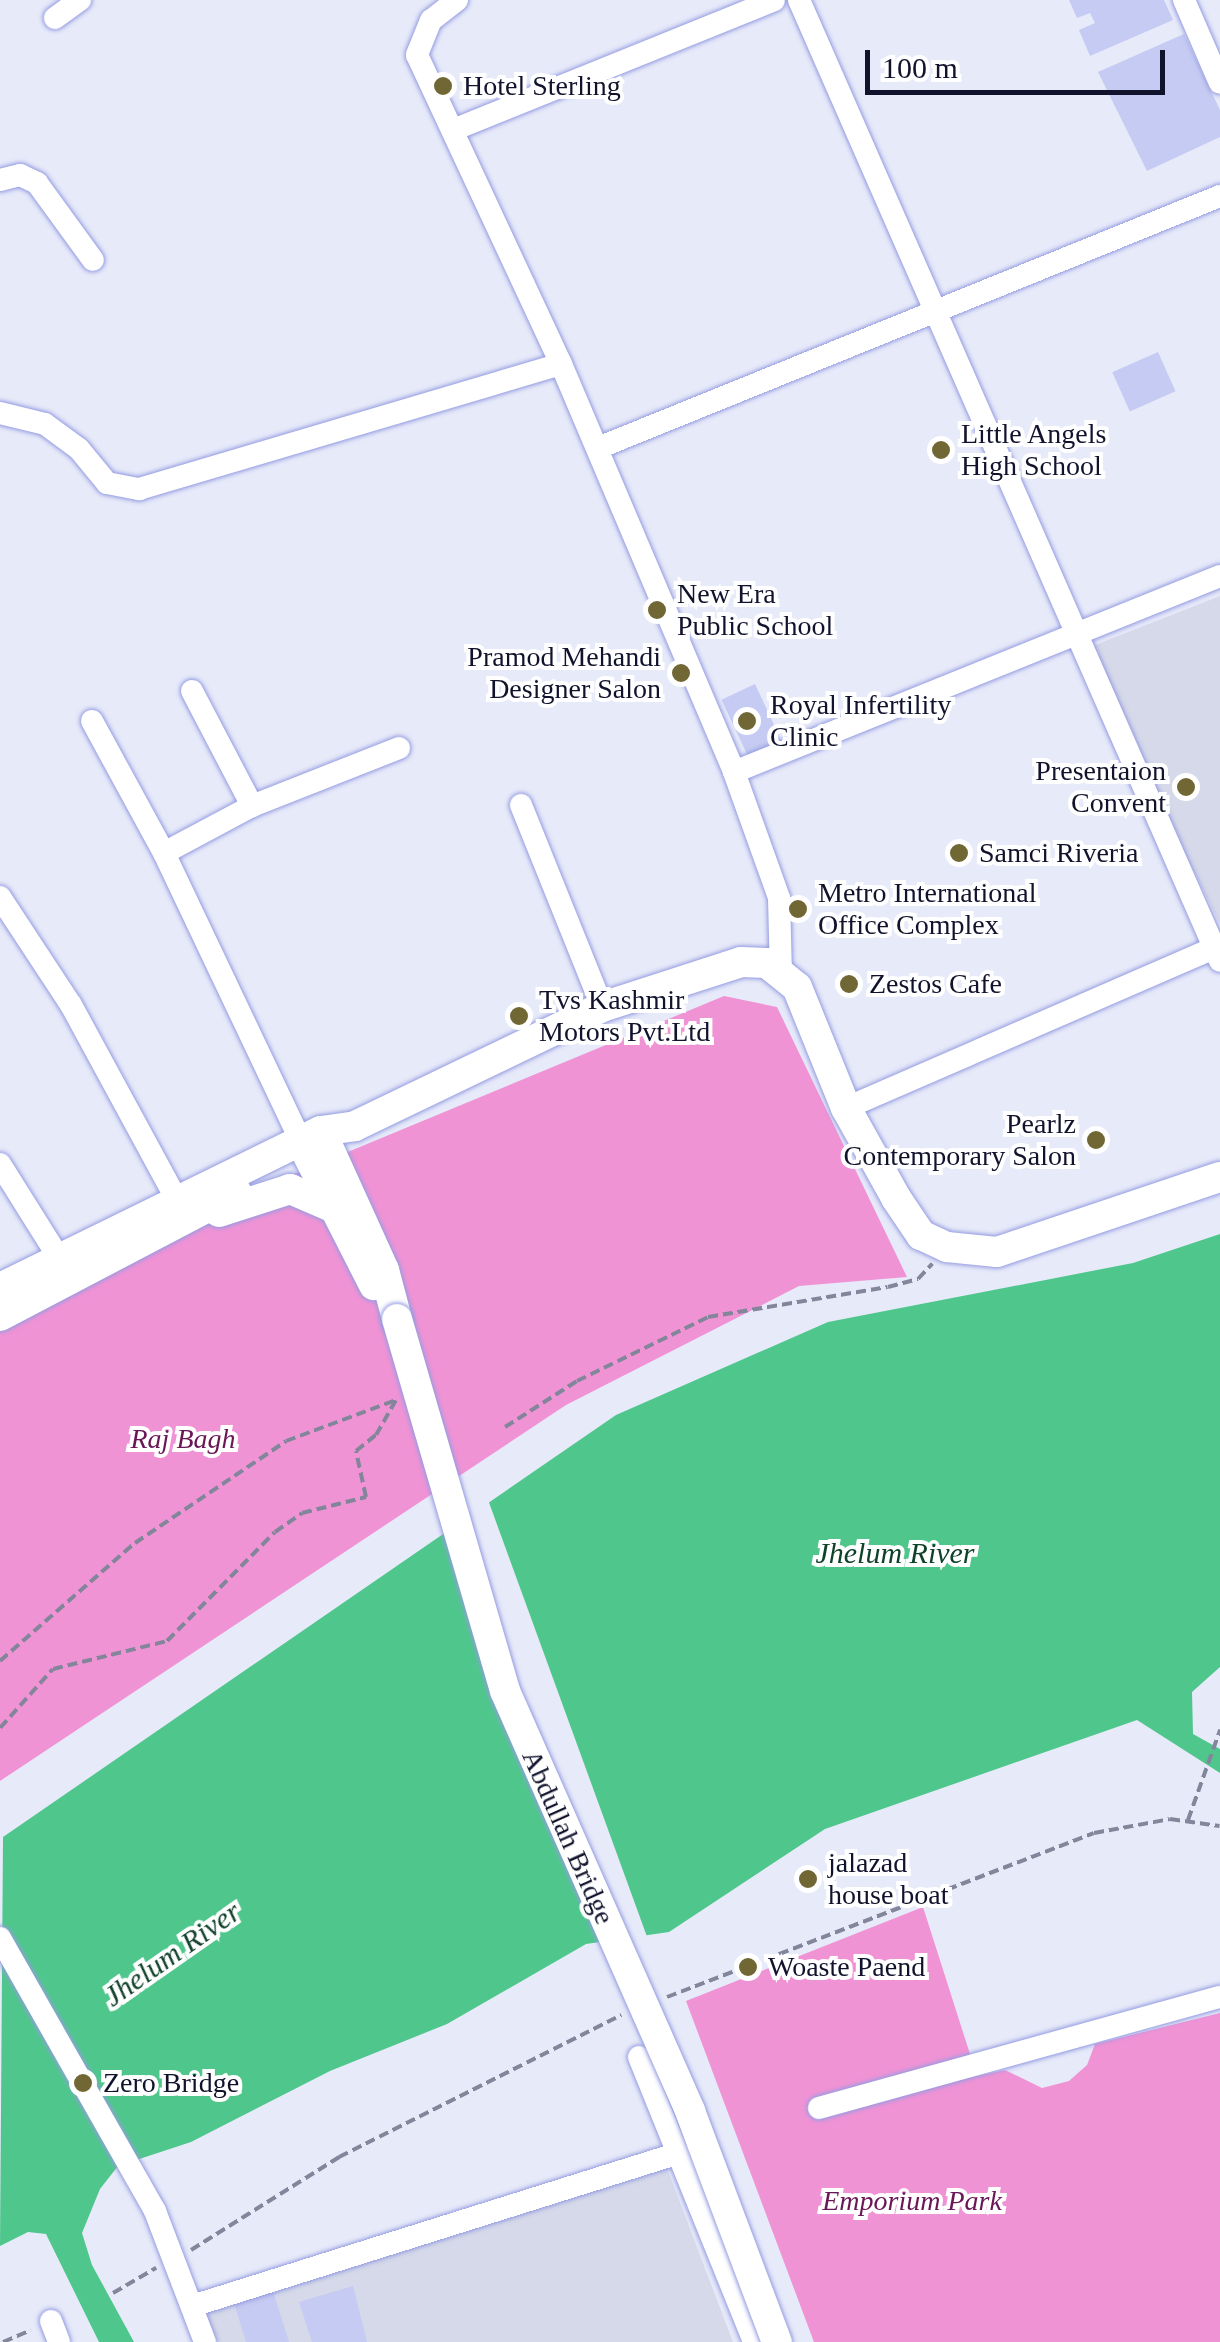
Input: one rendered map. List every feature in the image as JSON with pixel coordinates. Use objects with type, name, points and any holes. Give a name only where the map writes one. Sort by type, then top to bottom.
[{"type":"main road","points":[[0,1288],[176,1198],[355,1126],[602,1007],[741,962],[767,964],[780,972],[802,999],[846,1108],[921,1235],[947,1247],[1012,1248],[1220,1177]]},
{"type":"main road","points":[[314,1143],[332,1207],[366,1278],[392,1308]]},
{"type":"main road","points":[[0,1316],[314,1143]]},
{"type":"main road","name":"Abdullah Bridge","points":[[314,1143],[384,1270],[505,1691],[690,2111],[777,2342]]},
{"type":"main road","points":[[133,1246],[273,1191],[296,1189],[332,1207]]},
{"type":"street","points":[[55,18],[80,0]]},
{"type":"street","points":[[457,0],[431,20],[416,46],[598,448],[734,772],[779,898],[780,972]]},
{"type":"street","points":[[454,130],[774,0]]},
{"type":"street","points":[[800,0],[1217,954],[846,1108]]},
{"type":"street","points":[[1184,0],[1220,83]]},
{"type":"street","points":[[0,180],[20,175],[36,183],[93,260]]},
{"type":"street","points":[[598,448],[1220,196]]},
{"type":"street","points":[[0,413],[46,424],[80,449],[107,483],[140,489],[561,364]]},
{"type":"street","points":[[734,772],[1220,576]]},
{"type":"street","points":[[192,691],[252,806]]},
{"type":"street","points":[[92,721],[314,1143]]},
{"type":"street","points":[[164,853],[252,806],[399,748]]},
{"type":"street","points":[[521,806],[602,1007]]},
{"type":"street","points":[[0,897],[71,1005],[176,1198]]},
{"type":"street","points":[[0,1164],[59,1258]]},
{"type":"street","points":[[0,1938],[155,2212],[205,2342]]},
{"type":"street","points":[[819,2108],[1220,1996]]},
{"type":"street","points":[[639,2057],[754,2342]]},
{"type":"street","points":[[192,2306],[679,2153]]},
{"type":"path","points":[[505,1427],[577,1382],[708,1317],[918,1279],[947,1247]]},
{"type":"path","points":[[0,1661],[135,1544],[286,1442],[396,1400],[376,1435],[356,1451],[366,1497],[302,1513],[275,1532],[167,1640],[52,1669],[0,1728]]},
{"type":"path","points":[[1187,1821],[1220,1730]]},
{"type":"path","points":[[665,1998],[1094,1834],[1187,1821],[1220,1826]]},
{"type":"path","points":[[113,2293],[172,2262],[339,2157],[630,2012]]},
{"type":"shaded area","name":"Presentaion Convent","points":[[1220,596],[1220,924],[1085,649]]},
{"type":"shaded area","points":[[666,2166],[733,2342],[217,2342],[201,2305]]},
{"type":"green space","name":"Raj Bagh","points":[[724,996],[777,1007],[907,1277],[799,1286],[566,1405],[0,1781],[0,1330],[256,1190]]},
{"type":"green space","name":"Emporium Park","points":[[923,1907],[977,2076],[1005,2070],[1042,2088],[1069,2081],[1087,2065],[1095,2044],[1220,2013],[1220,2342],[814,2342],[686,2001]]},
{"type":"water","name":"Jhelum River","points":[[1220,1234],[1220,1667],[1192,1692],[1193,1734],[1220,1749],[1220,1773],[1137,1720],[825,1829],[669,1932],[586,1944],[447,2024],[330,2071],[191,2142],[118,2166],[100,2189],[82,2233],[92,2265],[134,2342],[99,2342],[46,2234],[28,2232],[0,2246],[3,1837],[616,1415],[828,1322],[1133,1263]]},
{"type":"pier","points":[[487,1497],[649,1941],[607,1957],[446,1512]]},
{"type":"building","points":[[1069,0],[1164,0],[1173,20],[1090,56],[1079,30],[1095,23],[1090,13],[1077,18]]},
{"type":"building","points":[[1184,34],[1220,110],[1220,137],[1147,171],[1098,72]]},
{"type":"building","points":[[1158,352],[1175,391],[1130,412],[1112,372]]},
{"type":"building","points":[[755,684],[785,747],[751,763],[721,700]]},
{"type":"building","points":[[353,2286],[367,2342],[312,2342],[299,2302]]},
{"type":"building","points":[[273,2291],[289,2342],[246,2342],[234,2303]]},
{"type":"place","name":"Hotel Sterling","points":[[443,86]]},
{"type":"place","name":"Little Angels High School","points":[[941,450]]},
{"type":"place","name":"New Era Public School","points":[[657,610]]},
{"type":"place","name":"Pramod Mehandi Designer Salon","points":[[681,673]]},
{"type":"place","name":"Royal Infertility Clinic","points":[[747,721]]},
{"type":"place","name":"Presentaion Convent","points":[[1186,787]]},
{"type":"place","name":"Samci Riveria","points":[[959,853]]},
{"type":"place","name":"Metro International Office Complex","points":[[798,909]]},
{"type":"place","name":"Zestos Cafe","points":[[849,984]]},
{"type":"place","name":"Tvs Kashmir Motors Pvt.Ltd","points":[[519,1016]]},
{"type":"place","name":"Pearlz Contemporary Salon","points":[[1096,1140]]},
{"type":"place","name":"jalazad house boat","points":[[808,1879]]},
{"type":"place","name":"Woaste Paend","points":[[748,1967]]},
{"type":"place","name":"Zero Bridge","points":[[83,2083]]}]
